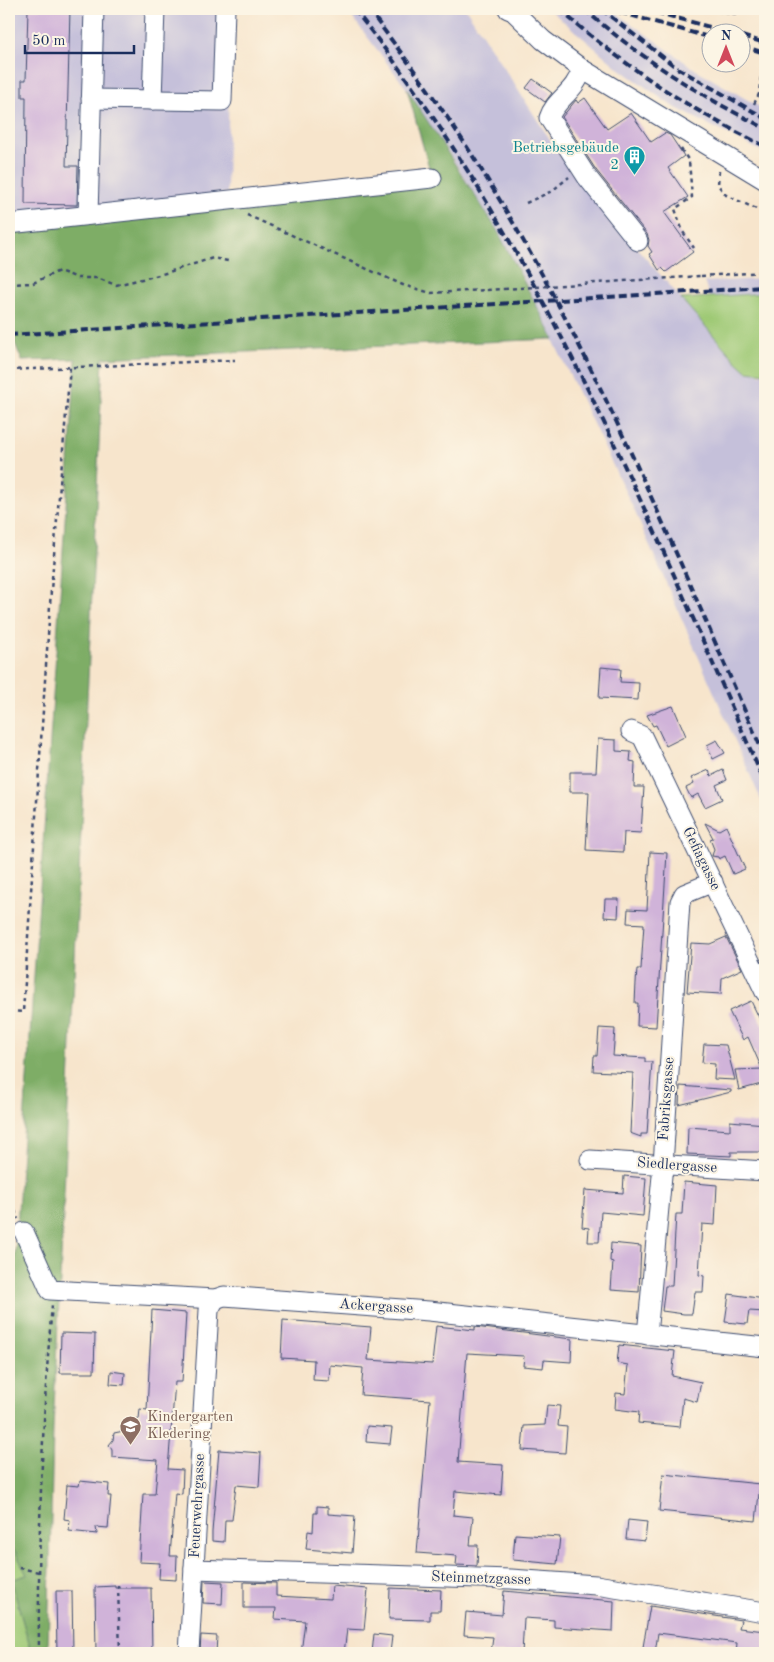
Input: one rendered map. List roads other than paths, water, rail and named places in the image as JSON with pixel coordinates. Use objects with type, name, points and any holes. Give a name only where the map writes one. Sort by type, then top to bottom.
[{"type":"street","points":[[88,215],[94,9]]},
{"type":"street","points":[[152,100],[155,9]]},
{"type":"street","points":[[92,99],[222,100],[225,9]]},
{"type":"street","points":[[508,9],[513,11],[542,40],[582,69],[765,180]]},
{"type":"street","points":[[582,69],[578,80],[567,95],[552,108],[549,118],[580,166],[638,241]]},
{"type":"street","points":[[9,224],[432,178]]},
{"type":"street","name":"Gefiagasse","points":[[631,731],[642,736],[765,992]]},
{"type":"street","name":"Fabriksgasse","points":[[647,1336],[663,1164],[680,902],[684,894],[713,882]]},
{"type":"street","name":"Siedlergasse","points":[[590,1160],[765,1172]]},
{"type":"street","name":"Ackergasse","points":[[24,1232],[50,1290],[215,1299],[224,1296],[429,1312],[765,1347]]},
{"type":"street","name":"Feuerwehrgasse","points":[[189,1653],[209,1310],[215,1299]]},
{"type":"street","name":"Steinmetzgasse","points":[[194,1569],[511,1579],[596,1585],[765,1612]]},
{"type":"railway","points":[[354,9],[420,98],[479,190],[534,285],[632,481],[765,783]]},
{"type":"railway","points":[[368,9],[453,125],[521,237],[560,309],[632,456],[765,757]]},
{"type":"railway","points":[[559,9],[607,49],[657,85],[710,117],[765,146]]},
{"type":"railway","points":[[584,9],[648,59],[717,103],[765,128]]},
{"type":"railway","points":[[601,9],[677,68],[765,118]]},
{"type":"railway","points":[[608,9],[702,35]]},
{"type":"railway","points":[[644,9],[702,25]]},
{"type":"railway","points":[[752,39],[765,43]]},
{"type":"railway","points":[[752,49],[765,53]]},
{"type":"railway","points":[[9,335],[765,287]]},
{"type":"place","name":"Betriebsgebäude 2","points":[[635,176]]},
{"type":"place","name":"Kindergarten Kledering","points":[[131,1445]]}]
